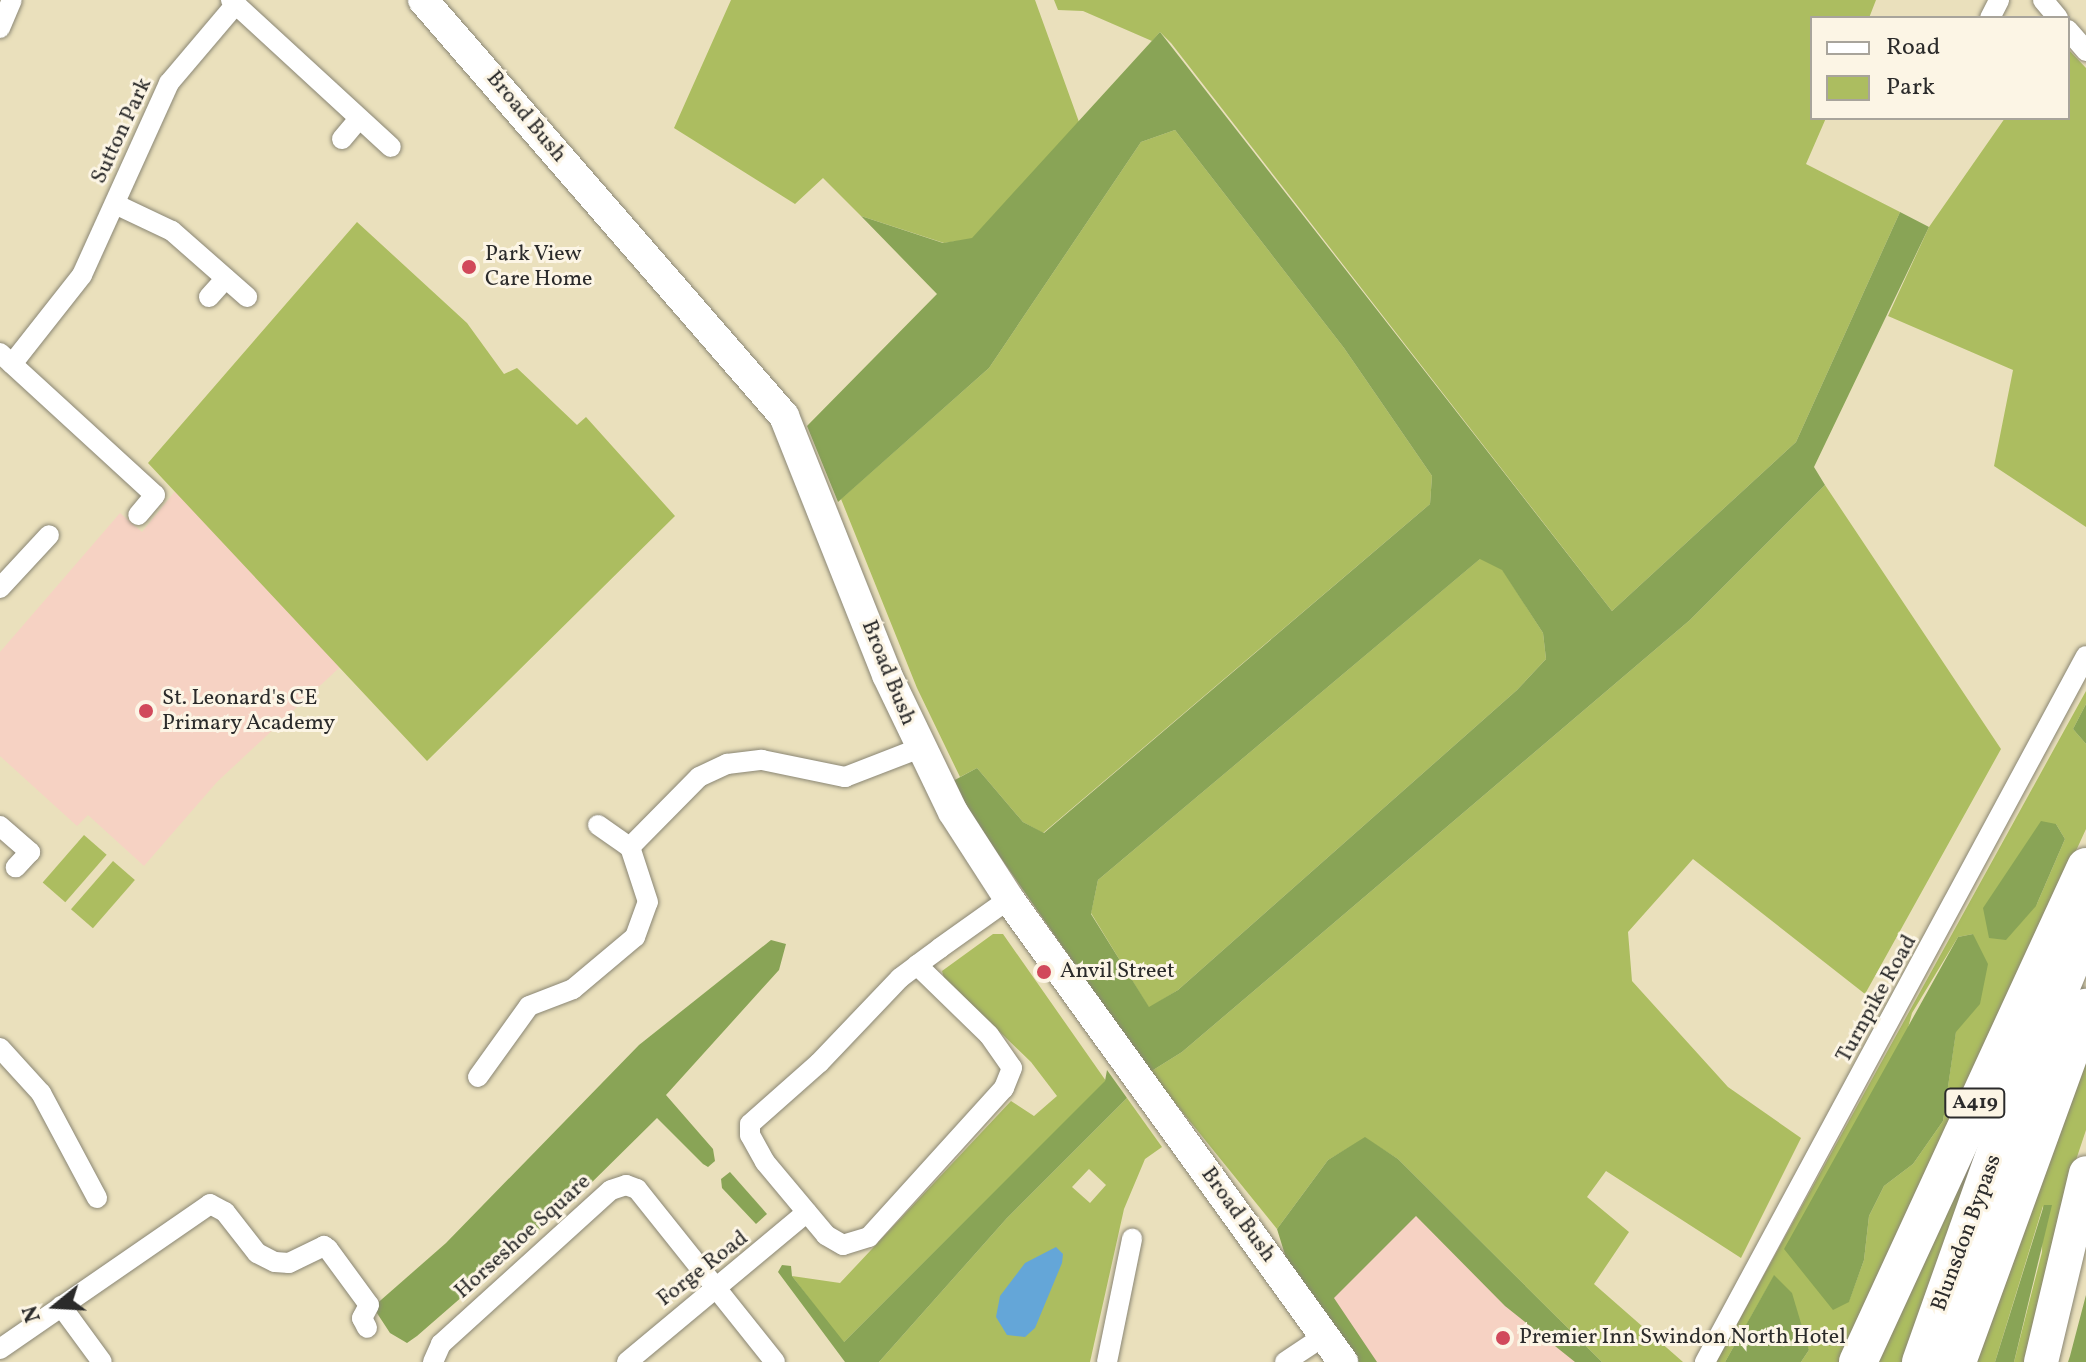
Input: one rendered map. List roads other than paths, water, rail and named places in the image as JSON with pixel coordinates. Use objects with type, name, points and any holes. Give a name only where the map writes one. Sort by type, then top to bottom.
[{"type":"highway","name":"A419","points":[[1858,1362],[2086,867]]},
{"type":"highway","name":"Blunsdon Bypass","points":[[1921,1362],[2016,1095],[2086,926]]},
{"type":"highway","name":"Blunsdon Bypass","points":[[1957,1362],[2086,1008]]},
{"type":"main road","name":"Broad Bush","points":[[423,0],[784,416],[920,748],[1009,899],[1343,1362]]},
{"type":"main road","points":[[2041,1362],[2086,1173]]},
{"type":"street","points":[[0,28],[12,0]]},
{"type":"street","points":[[2043,0],[2056,16]]},
{"type":"street","name":"Sutton Park","points":[[138,515],[155,495],[6,358],[82,275],[169,83],[233,2],[391,147]]},
{"type":"street","points":[[2070,32],[2086,51]]},
{"type":"street","points":[[342,139],[359,119]]},
{"type":"street","name":"Sutton Park","points":[[115,204],[172,231],[247,297]]},
{"type":"street","points":[[209,297],[226,278]]},
{"type":"street","points":[[90,433],[104,417]]},
{"type":"street","points":[[0,588],[49,535]]},
{"type":"street","name":"Turnpike Road","points":[[1705,1362],[2086,656]]},
{"type":"street","points":[[630,847],[699,777],[727,764],[762,760],[845,777],[920,748]]},
{"type":"street","points":[[478,1077],[529,1006],[573,989],[639,932],[648,902],[630,847],[598,825]]},
{"type":"street","points":[[0,826],[30,852],[16,867]]},
{"type":"street","points":[[917,965],[989,1035],[1012,1068],[1009,1079],[869,1237],[843,1245],[826,1235],[765,1162],[750,1135],[750,1124],[917,965],[1009,899]]},
{"type":"street","points":[[0,1048],[41,1093],[97,1198]]},
{"type":"street","name":"Horseshoe Square","points":[[433,1362],[441,1344],[611,1190],[626,1185],[637,1189],[775,1362]]},
{"type":"street","points":[[0,1349],[210,1204],[225,1212],[257,1253],[275,1262],[289,1263],[324,1246],[328,1249],[369,1305],[362,1318],[367,1328]]},
{"type":"street","name":"Forge Road","points":[[627,1362],[718,1290],[807,1212]]},
{"type":"street","points":[[1107,1362],[1132,1239]]},
{"type":"street","points":[[61,1306],[102,1362]]},
{"type":"street","points":[[1285,1362],[1324,1336]]},
{"type":"water","points":[[1056,1247],[1063,1254],[1062,1263],[1035,1328],[1025,1337],[1007,1335],[996,1317],[1000,1296],[1025,1263]]},
{"type":"place","name":"Park View Care Home","points":[[469,267]]},
{"type":"place","name":"St. Leonard's CE Primary Academy","points":[[146,711]]},
{"type":"place","name":"Anvil Street","points":[[1044,972]]},
{"type":"place","name":"Premier Inn Swindon North Hotel","points":[[1503,1338]]}]
